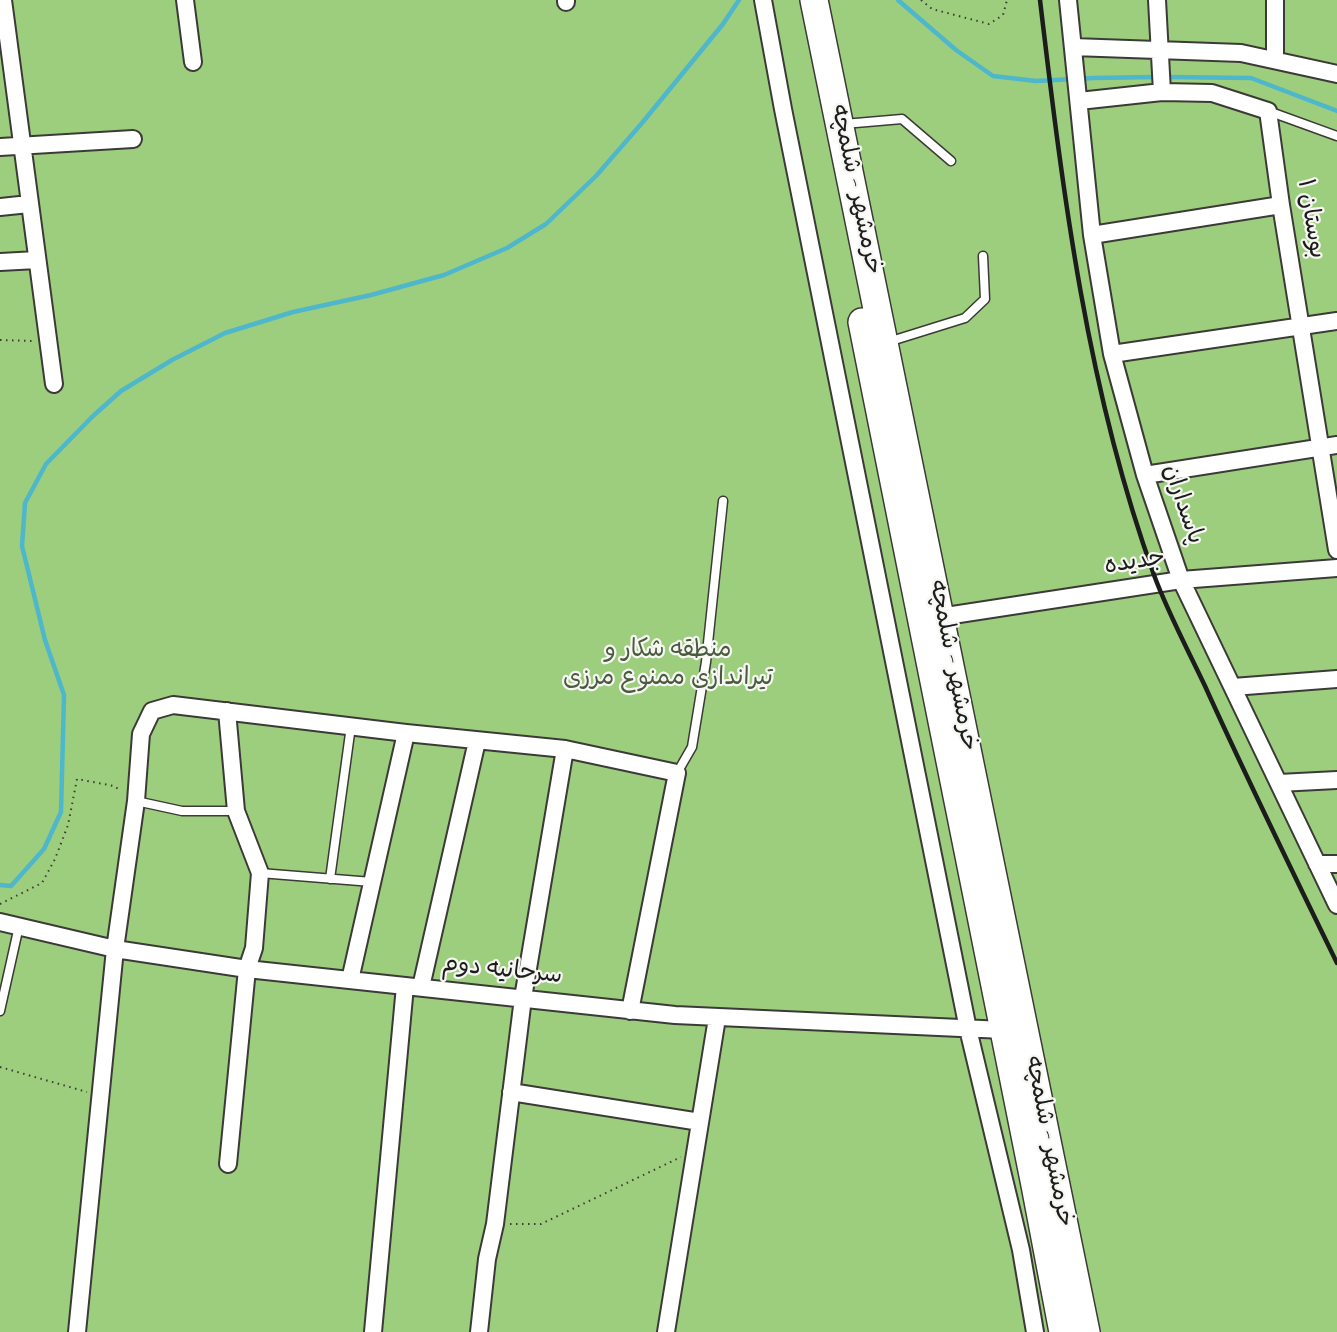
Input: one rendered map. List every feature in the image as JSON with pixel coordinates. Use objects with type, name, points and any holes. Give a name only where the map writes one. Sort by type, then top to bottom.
[{"type":"highway","name":"خرمشهر - شلمچه","points":[[799,0],[828,158],[931,618],[1086,1332]]},
{"type":"highway","name":"خرمشهر - شلمچه","points":[[814,0],[885,343],[1004,1030],[1063,1332]]},
{"type":"street","points":[[3,0],[54,384]]},
{"type":"street","points":[[185,0],[193,62]]},
{"type":"street","points":[[763,0],[785,120],[968,1029],[1021,1250],[1035,1332]]},
{"type":"street","name":"پاسداران","points":[[1068,0],[1092,235],[1112,354],[1144,475],[1181,580],[1337,905]]},
{"type":"street","points":[[1157,0],[1162,89]]},
{"type":"street","points":[[1275,0],[1275,59]]},
{"type":"street","points":[[1073,47],[1161,57],[1241,52],[1337,74]]},
{"type":"street","points":[[1078,96],[1162,89],[1212,93],[1268,111]]},
{"type":"street","name":"بوستان ۱","points":[[1268,111],[1281,206],[1302,327],[1329,446],[1337,550]]},
{"type":"street","points":[[0,147],[133,139]]},
{"type":"street","points":[[0,207],[29,204]]},
{"type":"street","points":[[1092,235],[1281,206]]},
{"type":"street","points":[[0,262],[37,260]]},
{"type":"street","points":[[1112,354],[1337,321]]},
{"type":"street","points":[[1144,475],[1329,446]]},
{"type":"street","name":"جدیده","points":[[931,618],[1181,580],[1337,568]]},
{"type":"street","points":[[1233,687],[1337,679]]},
{"type":"street","points":[[77,1332],[115,949],[136,801],[141,734],[152,711],[173,705],[477,741],[565,749],[677,773],[630,1011]]},
{"type":"street","points":[[227,711],[236,811],[260,873],[254,948],[247,969],[228,1164]]},
{"type":"street","points":[[350,980],[406,733]]},
{"type":"street","points":[[373,1332],[413,987],[477,741]]},
{"type":"street","points":[[478,1332],[487,1259],[495,1224],[523,998],[565,749]]},
{"type":"street","points":[[1279,783],[1337,780]]},
{"type":"street","points":[[1317,864],[1337,864]]},
{"type":"street","name":"سرحانیه دوم","points":[[0,922],[115,949],[247,969],[630,1011],[1004,1030]]},
{"type":"street","points":[[666,1332],[717,1017]]},
{"type":"street","points":[[511,1092],[700,1122]]},
{"type":"lane","points":[[1268,111],[1337,136]]},
{"type":"lane","points":[[841,124],[902,119],[951,161]]},
{"type":"lane","points":[[885,343],[965,318],[985,299],[983,256]]},
{"type":"lane","points":[[677,773],[692,747],[706,662],[723,501]]},
{"type":"lane","points":[[330,879],[351,726]]},
{"type":"lane","points":[[136,801],[182,811],[236,811]]},
{"type":"lane","points":[[260,873],[372,882]]},
{"type":"lane","points":[[0,1011],[19,926]]},
{"type":"path","points":[[921,0],[932,9],[989,24],[1004,15],[1007,0]]},
{"type":"path","points":[[0,340],[48,340]]},
{"type":"path","points":[[0,904],[42,883],[55,859],[68,825],[77,779],[114,786],[136,801]]},
{"type":"path","points":[[0,1067],[100,1096]]},
{"type":"path","points":[[495,1224],[541,1224],[672,1159],[695,1152]]},
{"type":"green space","name":"منطقه شکار و تیراندازی ممنوع مرزی","points":[[0,0],[1337,0],[1337,1332],[0,1332]]},
{"type":"waterway","points":[[0,885],[11,886],[44,849],[61,812],[64,695],[45,640],[22,546],[25,503],[46,464],[121,391],[172,360],[225,333],[293,312],[371,295],[444,275],[507,248],[546,224],[596,176],[642,123],[723,24],[739,0]]},
{"type":"waterway","points":[[898,0],[956,50],[993,76],[1036,81],[1158,77]]},
{"type":"waterway","points":[[1166,77],[1251,78],[1337,111]]},
{"type":"railway","points":[[1040,0],[1058,146],[1080,291],[1111,434],[1131,505],[1165,603],[1337,963]]}]
